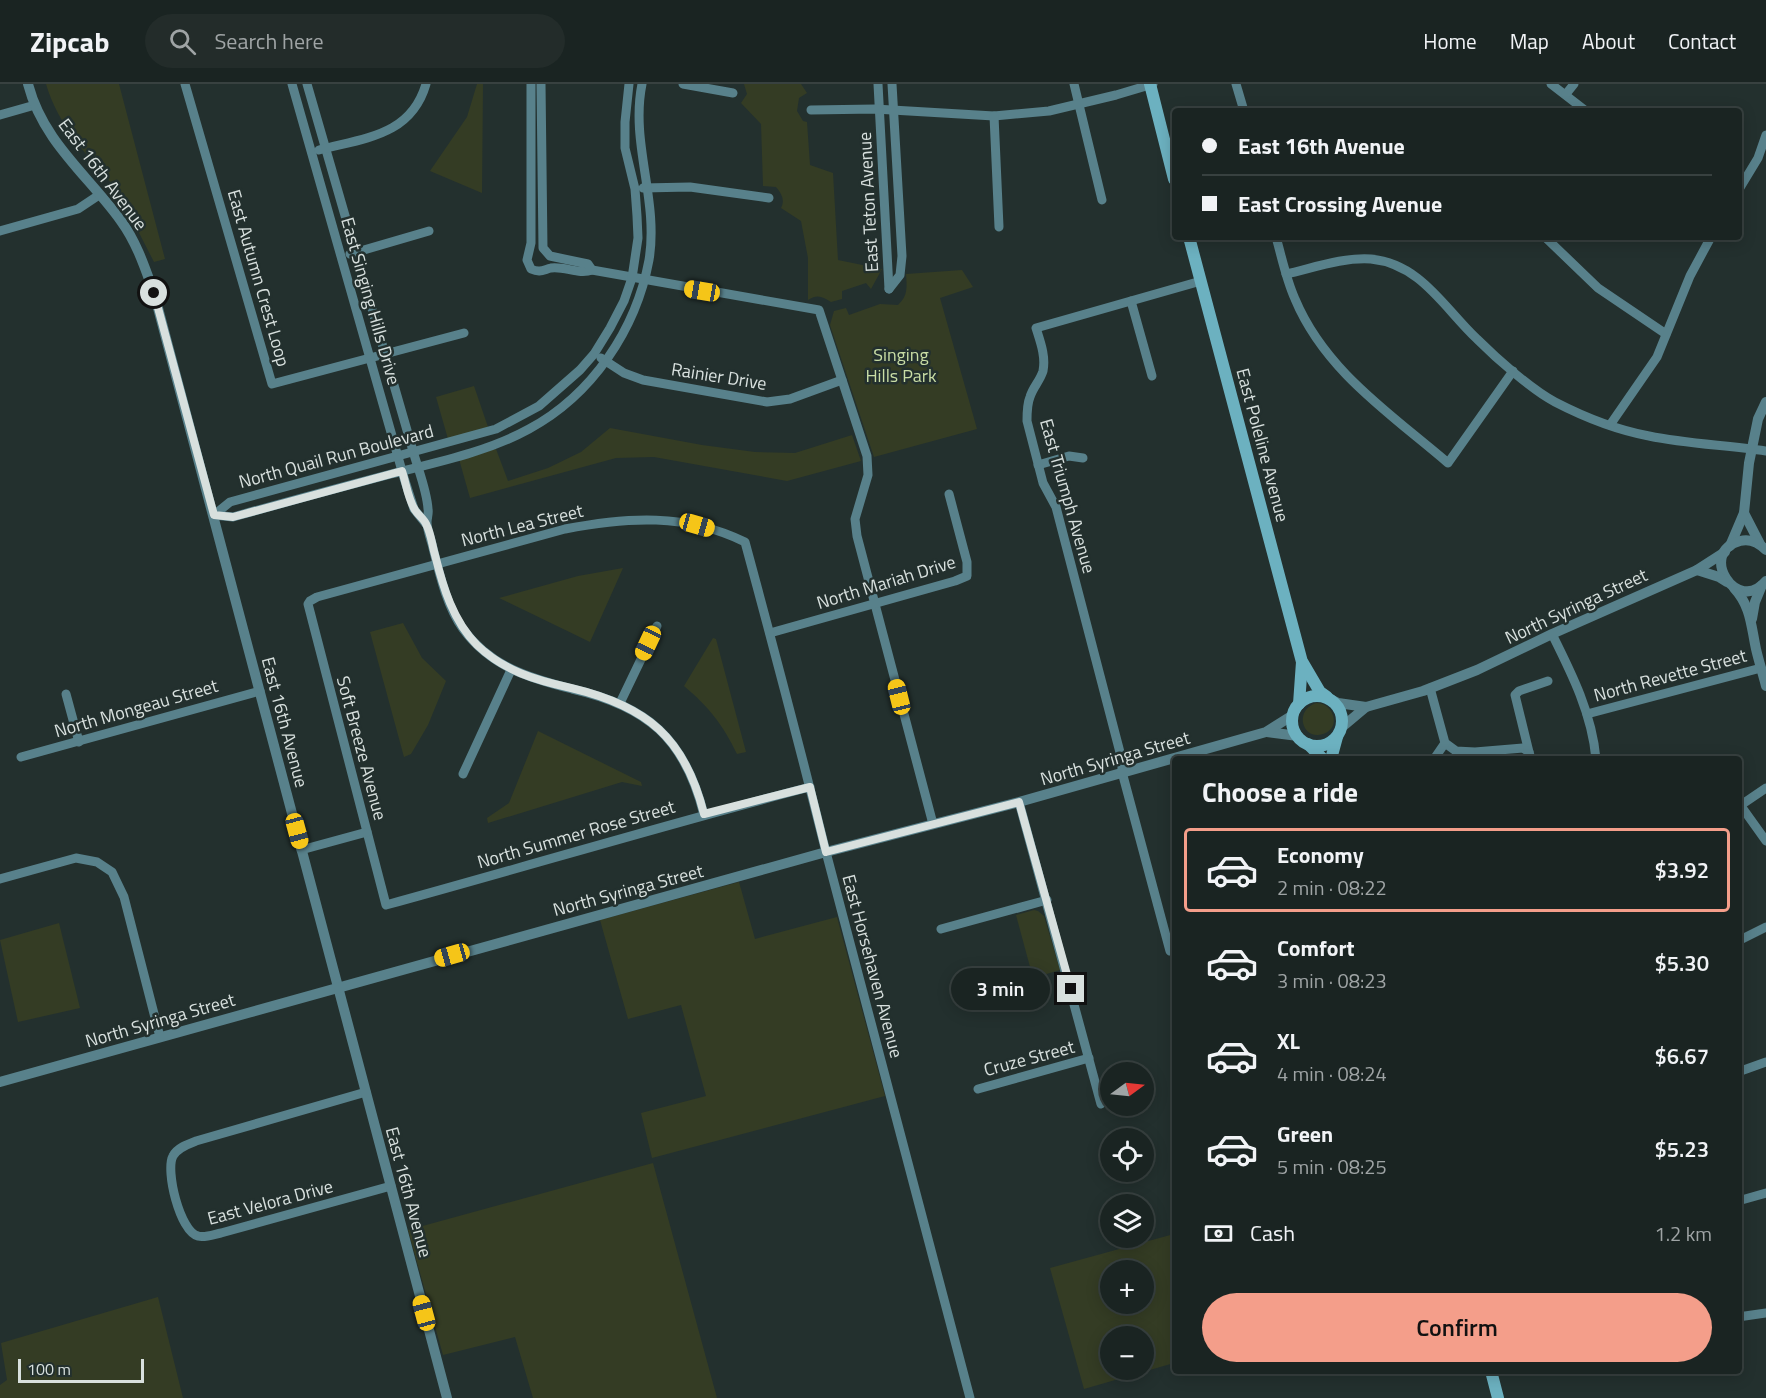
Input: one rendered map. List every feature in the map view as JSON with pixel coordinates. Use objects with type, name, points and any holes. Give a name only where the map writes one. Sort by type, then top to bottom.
[{"type":"main road","points":[[1151,84],[1172,171]]},
{"type":"main road","name":"East Poleline Avenue","points":[[1190,240],[1302,662],[1320,692],[1328,698]]},
{"type":"main road","name":"East Poleline Avenue","points":[[1296,709],[1302,662]]},
{"type":"main road","points":[[1321,756],[1301,739],[1293,727],[1296,709],[1309,697],[1315,696],[1328,698],[1338,707],[1341,714],[1339,732],[1331,756]]},
{"type":"main road","points":[[1301,739],[1316,746],[1323,745],[1339,732]]},
{"type":"main road","points":[[1492,1374],[1498,1398]]},
{"type":"street","name":"East 16th Avenue","points":[[28,84],[35,105],[47,128],[67,158],[123,224],[144,262],[165,330],[447,1398]]},
{"type":"street","name":"East Autumn Crest Loop","points":[[185,84],[272,384],[370,358]]},
{"type":"street","name":"East Singing Hills Drive","points":[[292,84],[402,471],[414,509],[426,524]]},
{"type":"street","name":"East Singing Hills Drive","points":[[307,84],[413,452],[428,509],[426,524],[437,564],[463,628],[476,644],[511,670],[546,683],[620,703],[650,722],[679,751],[692,775],[704,814]]},
{"type":"street","points":[[311,152],[371,137],[399,126],[414,109],[426,84]]},
{"type":"street","points":[[531,84],[531,243],[527,260],[531,269],[541,272],[552,268],[586,272],[592,270],[644,281],[819,310],[867,456],[869,467],[855,519],[857,536],[933,824]]},
{"type":"street","points":[[541,84],[541,242],[550,256],[588,264],[592,270]]},
{"type":"street","name":"North Quail Run Boulevard","points":[[214,515],[230,502],[496,429],[519,418],[557,392],[594,354],[624,301],[632,278],[638,238],[635,189],[625,148],[629,84]]},
{"type":"street","name":"North Quail Run Boulevard","points":[[214,515],[233,517],[473,452],[530,429],[569,402],[606,361],[619,341],[633,314],[644,281],[652,240],[648,188],[639,140],[639,104],[642,84]]},
{"type":"street","points":[[682,84],[733,93]]},
{"type":"street","name":"East Teton Avenue","points":[[879,84],[889,289],[900,275],[902,256],[892,84]]},
{"type":"street","points":[[1074,84],[1102,200]]},
{"type":"street","points":[[811,110],[894,110],[994,116],[1049,111],[1151,84]]},
{"type":"street","points":[[1236,84],[1243,108]]},
{"type":"street","points":[[1551,84],[1582,108]]},
{"type":"street","points":[[1566,94],[1574,84]]},
{"type":"street","points":[[0,115],[35,105]]},
{"type":"street","points":[[994,116],[999,227]]},
{"type":"street","points":[[1742,185],[1758,159],[1766,135]]},
{"type":"street","points":[[635,189],[690,187],[769,198]]},
{"type":"street","points":[[0,231],[78,209],[99,195]]},
{"type":"street","points":[[341,256],[429,231]]},
{"type":"street","points":[[1277,240],[1294,298],[1306,323],[1329,357],[1348,378],[1448,463],[1513,371]]},
{"type":"street","points":[[1548,240],[1598,288],[1666,334]]},
{"type":"street","points":[[1610,425],[1657,357],[1690,276],[1709,240]]},
{"type":"street","points":[[1286,274],[1345,260],[1371,259],[1398,266],[1422,280],[1476,339],[1552,401],[1583,416],[1648,436],[1766,451]]},
{"type":"street","name":"East Triumph Avenue","points":[[1172,951],[1122,772],[1122,760],[1056,507],[1043,483],[1027,421],[1028,399],[1039,383],[1043,368],[1043,352],[1036,327],[1201,281]]},
{"type":"street","points":[[1131,301],[1152,376]]},
{"type":"street","points":[[370,358],[465,333]]},
{"type":"street","name":"Rainier Drive","points":[[594,354],[624,373],[643,380],[767,402],[790,399],[842,380]]},
{"type":"street","points":[[1766,402],[1758,419],[1751,449],[1744,513],[1721,567],[1730,584],[1745,603],[1752,619],[1766,686]]},
{"type":"street","points":[[1038,465],[1068,456],[1083,458]]},
{"type":"street","name":"North Mariah Drive","points":[[770,633],[967,576],[966,562],[949,494]]},
{"type":"street","points":[[1744,513],[1752,532],[1764,548]]},
{"type":"street","name":"North Lea Street","points":[[310,600],[565,529],[626,520],[668,520],[697,525],[745,542]]},
{"type":"street","points":[[1728,549],[1745,540],[1764,548]]},
{"type":"street","name":"East Horsehaven Avenue","points":[[745,542],[970,1398]]},
{"type":"street","name":"North Syringa Street","points":[[1328,698],[1338,703],[1366,707],[1430,688],[1477,670],[1697,570],[1728,549]]},
{"type":"street","points":[[1697,570],[1749,590],[1764,582]]},
{"type":"street","points":[[1752,619],[1755,602],[1764,582]]},
{"type":"street","name":"Soft Breeze Avenue","points":[[310,600],[309,613],[386,905]]},
{"type":"street","points":[[620,703],[657,626]]},
{"type":"street","points":[[1552,634],[1582,698],[1595,756]]},
{"type":"street","name":"North Revette Street","points":[[1587,714],[1761,668]]},
{"type":"street","points":[[463,774],[485,722],[511,670]]},
{"type":"street","points":[[1530,755],[1515,695],[1519,691],[1548,681]]},
{"type":"street","points":[[1430,688],[1444,743],[1456,751],[1474,752],[1523,748],[1530,755]]},
{"type":"street","name":"North Mongeau Street","points":[[21,757],[260,691]]},
{"type":"street","points":[[66,694],[79,741]]},
{"type":"street","name":"North Syringa Street","points":[[1339,732],[1366,707]]},
{"type":"street","name":"North Syringa Street","points":[[1180,756],[1266,732],[1296,709]]},
{"type":"street","name":"North Syringa Street","points":[[1266,732],[1301,739]]},
{"type":"street","points":[[1436,756],[1444,743]]},
{"type":"street","name":"North Syringa Street","points":[[0,1082],[337,987],[826,852],[1019,802],[1172,758]]},
{"type":"street","name":"North Summer Rose Street","points":[[386,905],[531,866],[704,814],[810,787]]},
{"type":"street","points":[[1742,806],[1766,789]]},
{"type":"street","points":[[1019,802],[1100,1100]]},
{"type":"street","points":[[1742,810],[1766,841]]},
{"type":"street","points":[[301,849],[367,832]]},
{"type":"street","points":[[0,879],[76,858],[97,862],[112,872],[124,897],[160,1037]]},
{"type":"street","points":[[941,929],[1047,900]]},
{"type":"street","points":[[1742,938],[1766,927]]},
{"type":"street","name":"Cruze Street","points":[[978,1089],[1089,1058]]},
{"type":"street","points":[[1742,1071],[1766,1062]]},
{"type":"street","name":"East Velora Drive","points":[[366,1092],[196,1141],[175,1153],[171,1158],[170,1175],[183,1223],[198,1236],[221,1233],[391,1186]]},
{"type":"street","points":[[1742,1200],[1766,1193]]},
{"type":"street","points":[[1742,1316],[1766,1312]]},
{"type":"green space","points":[[46,84],[119,84],[165,259],[154,262],[136,227],[110,191],[115,187],[84,152],[66,126],[51,99]]},
{"type":"green space","points":[[477,84],[483,84],[482,193],[430,171],[467,117]]},
{"type":"green space","points":[[744,84],[801,84],[807,93],[799,98],[797,111],[803,121],[807,122],[810,165],[833,173],[838,260],[882,269],[871,289],[866,283],[842,291],[842,299],[831,302],[817,296],[808,300],[808,258],[801,221],[781,208],[782,197],[776,187],[763,186],[761,124],[741,103],[747,94]]},
{"type":"green space","name":"Singing Hills Park","points":[[962,270],[973,287],[940,298],[977,429],[874,457],[830,325],[834,311],[846,308],[849,315],[880,304],[898,305],[905,295],[906,274]]},
{"type":"green space","points":[[474,386],[488,427],[448,439],[436,397]]},
{"type":"green space","points":[[610,428],[755,452],[795,453],[852,435],[861,461],[787,481],[654,457],[616,458],[470,498],[459,459],[496,449],[508,481],[548,468],[581,452]]},
{"type":"green space","points":[[623,568],[590,642],[499,598],[578,576]]},
{"type":"green space","points":[[403,623],[422,658],[446,681],[428,725],[411,754],[404,757],[370,632]]},
{"type":"green space","points":[[713,638],[716,639],[746,752],[737,754],[715,717],[684,686]]},
{"type":"green space","points":[[1316,703],[1322,704],[1331,711],[1334,722],[1329,731],[1316,735],[1306,729],[1303,718],[1309,707]]},
{"type":"green space","points":[[538,731],[641,782],[642,786],[622,782],[488,823],[487,818],[509,803]]},
{"type":"green space","points":[[739,882],[755,939],[837,917],[885,1096],[652,1158],[641,1113],[706,1096],[681,1005],[628,1019],[600,920]]},
{"type":"green space","points":[[1034,910],[1044,916],[1060,970],[1033,978],[1016,915]]},
{"type":"green space","points":[[59,923],[80,1008],[18,1022],[0,940]]},
{"type":"green space","points":[[653,1163],[717,1398],[533,1398],[515,1337],[443,1355],[408,1230]]},
{"type":"green space","points":[[1172,1235],[1172,1364],[1154,1369],[1154,1326],[1100,1326],[1100,1380],[1115,1380],[1084,1389],[1050,1268],[1123,1248],[1154,1248],[1154,1239]]},
{"type":"green space","points":[[158,1297],[183,1398],[0,1398],[0,1385],[7,1380],[1,1343]]},
{"type":"route","points":[[154,293],[214,515],[233,517],[402,471],[414,509],[426,524],[454,612],[476,644],[511,670],[528,678],[613,700],[630,708],[650,722],[679,751],[692,775],[704,814],[810,787],[826,852],[1019,802],[1071,989]]}]
